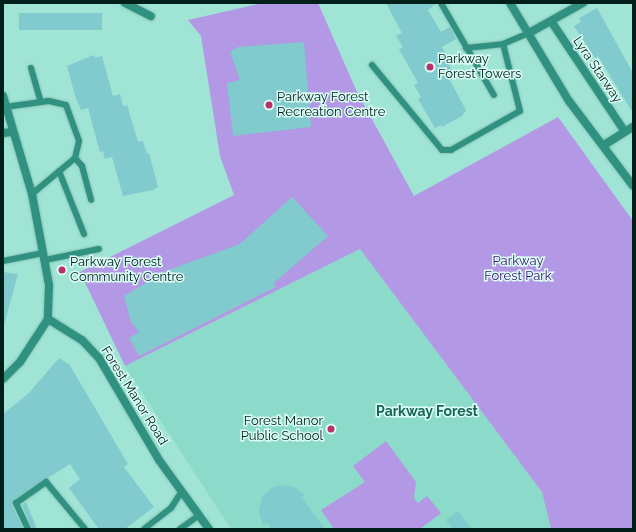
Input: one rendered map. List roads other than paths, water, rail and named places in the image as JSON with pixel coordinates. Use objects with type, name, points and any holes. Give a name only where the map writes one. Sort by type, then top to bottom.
[{"type":"street","points":[[125,3],[151,16]]},
{"type":"street","points":[[510,3],[569,101],[604,145],[633,186]]},
{"type":"street","points":[[529,33],[583,3]]},
{"type":"street","name":"Lyra Starway","points":[[551,21],[625,132]]},
{"type":"street","points":[[3,96],[7,133],[32,194],[49,285],[48,319],[20,362],[3,380]]},
{"type":"street","points":[[604,145],[633,127]]},
{"type":"street","name":"Forest Manor Road","points":[[48,319],[82,340],[99,358],[159,460],[209,529]]},
{"type":"lane","points":[[442,3],[466,48],[494,95]]},
{"type":"lane","points":[[466,48],[503,44],[529,33]]},
{"type":"lane","points":[[372,65],[442,150],[451,150],[520,111],[503,44]]},
{"type":"lane","points":[[32,68],[41,102]]},
{"type":"lane","points":[[5,107],[41,102],[66,105],[79,141],[75,158],[32,194]]},
{"type":"lane","points":[[75,158],[82,166],[91,200]]},
{"type":"lane","points":[[59,171],[84,234]]},
{"type":"lane","points":[[3,261],[99,249]]},
{"type":"lane","points":[[28,529],[16,503],[46,482],[85,529]]},
{"type":"lane","points":[[144,529],[171,508],[182,491]]},
{"type":"lane","points":[[180,529],[199,515]]},
{"type":"lane","points":[[188,529],[190,521]]},
{"type":"place","name":"Parkway Forest Towers","points":[[430,67]]},
{"type":"place","name":"Parkway Forest Recreation Centre","points":[[269,105]]},
{"type":"place","name":"Parkway Forest Community Centre","points":[[62,270]]},
{"type":"place","name":"Forest Manor Public School","points":[[331,429]]},
{"type":"district","name":"Parkway Forest","points":[[427,411]]},
{"type":"park label","name":"Parkway Forest Park","points":[[518,270]]}]
